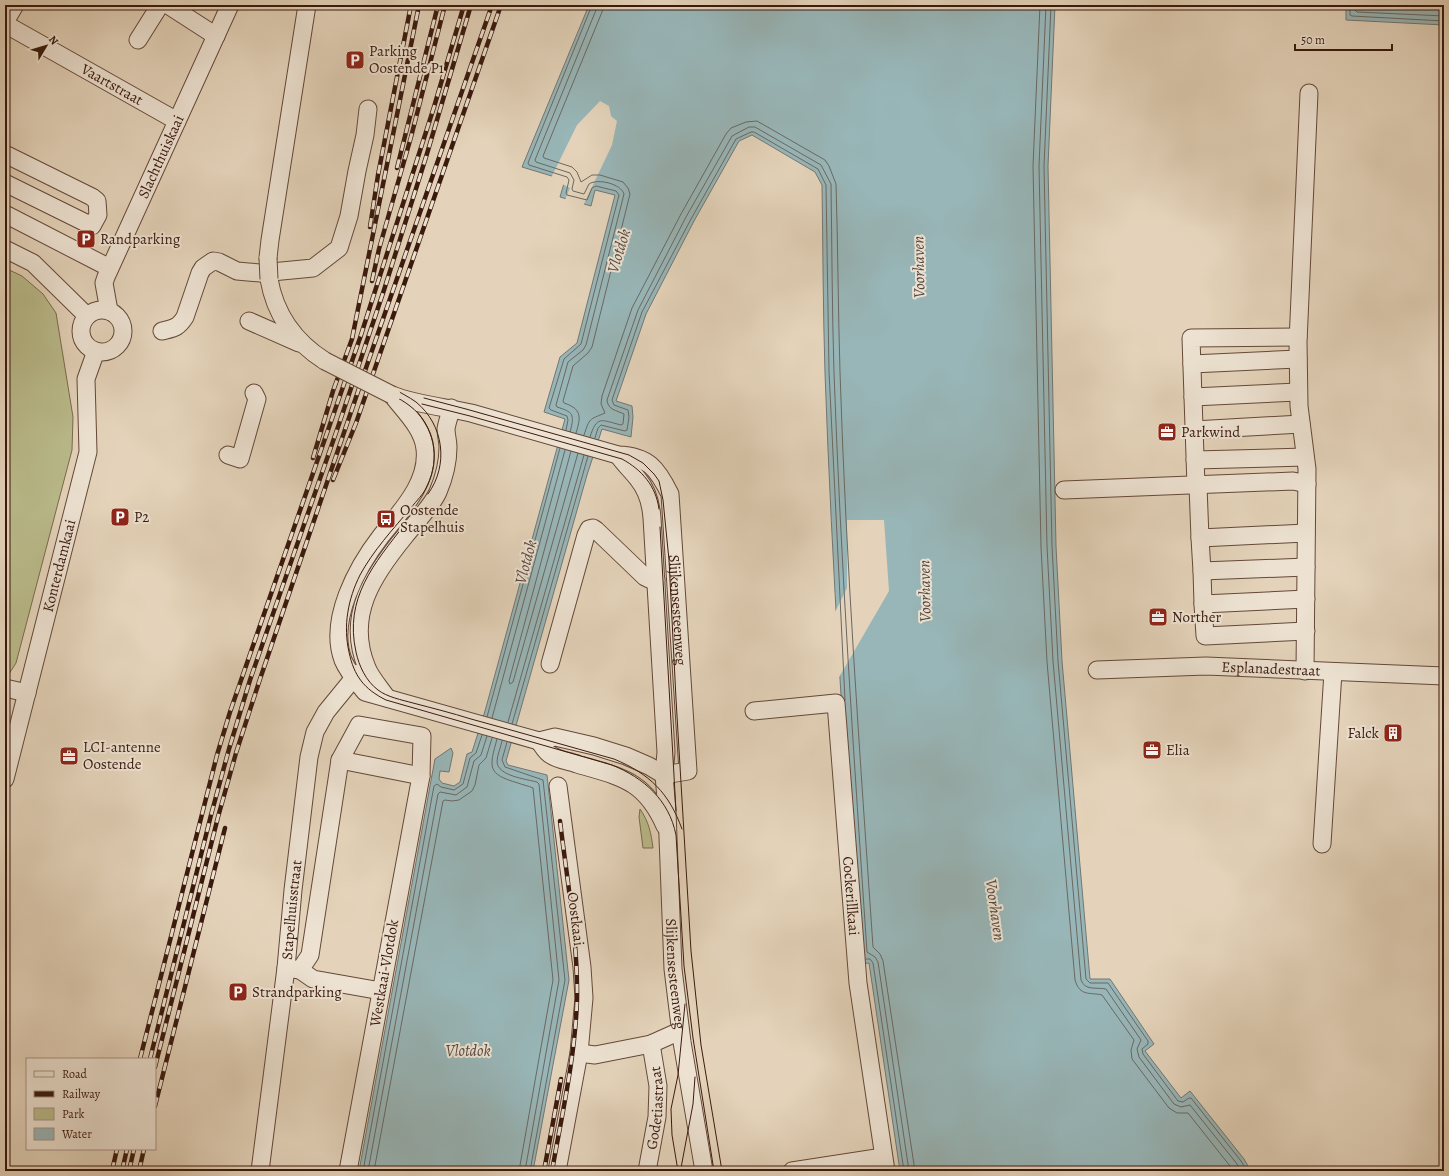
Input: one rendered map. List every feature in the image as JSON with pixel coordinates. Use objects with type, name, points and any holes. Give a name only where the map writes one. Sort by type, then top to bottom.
[{"type":"street","points":[[5,23],[15,5]]},
{"type":"street","points":[[138,40],[160,5]]},
{"type":"street","points":[[168,5],[216,36]]},
{"type":"street","name":"Slachthuiskaai","points":[[108,311],[108,302],[104,283],[230,5]]},
{"type":"street","points":[[307,5],[272,258],[273,278],[284,321],[303,345],[324,361],[393,392]]},
{"type":"street","points":[[272,258],[314,5]]},
{"type":"street","name":"Vaartstraat","points":[[5,23],[177,121]]},
{"type":"street","points":[[1306,671],[1306,484],[1305,457],[1298,392],[1298,337],[1309,93]]},
{"type":"street","points":[[162,331],[178,327],[181,323],[200,273],[203,268],[213,261],[220,262],[237,270],[261,273],[313,268],[339,248],[349,216],[365,134],[368,110]]},
{"type":"street","points":[[5,154],[92,197],[97,201],[99,209],[98,215],[92,226],[5,183]]},
{"type":"street","points":[[5,214],[104,265]]},
{"type":"street","points":[[5,249],[33,263],[87,316]]},
{"type":"street","points":[[280,306],[302,334],[318,349],[393,392],[420,432],[425,450],[423,472],[416,488],[380,537],[355,577],[340,620],[338,640],[343,660],[360,674]]},
{"type":"street","points":[[94,311],[108,311],[116,315],[120,321],[123,329],[122,337],[118,344],[112,349],[104,352],[96,351],[86,345],[81,333],[81,327],[87,316],[94,311]]},
{"type":"street","points":[[249,322],[327,355]]},
{"type":"street","points":[[1298,337],[1191,338],[1195,460],[1205,636],[1306,632]]},
{"type":"street","name":"Konterdamkaai","points":[[5,779],[88,452],[86,379],[96,351]]},
{"type":"street","points":[[1192,364],[1298,359]]},
{"type":"street","name":"Slijkensesteenweg","points":[[393,392],[617,455],[629,455],[645,460],[661,476],[670,494],[688,771],[664,776]]},
{"type":"street","points":[[1193,397],[1298,392]]},
{"type":"street","points":[[228,455],[240,459],[257,399],[254,393]]},
{"type":"street","points":[[450,408],[446,429],[448,447],[447,459],[444,476],[437,493],[381,567],[369,588],[362,609],[358,634],[360,648],[360,674],[366,692],[539,741],[554,738],[594,746],[626,756],[649,766],[664,776]]},
{"type":"street","points":[[1194,430],[1301,424]]},
{"type":"street","name":"Slijkensesteenweg","points":[[617,455],[638,479],[646,491],[651,505],[666,752],[664,776],[674,969],[680,1031],[704,1171]]},
{"type":"street","points":[[1195,460],[1305,457]]},
{"type":"street","points":[[1064,490],[1197,486],[1293,481],[1306,484]]},
{"type":"street","points":[[550,664],[586,535],[589,529],[593,528],[596,530],[645,577],[656,580]]},
{"type":"street","points":[[1200,538],[1306,533]]},
{"type":"street","points":[[1202,571],[1306,567]]},
{"type":"street","points":[[1203,604],[1306,599]]},
{"type":"street","name":"Esplanadestraat","points":[[1097,670],[1206,666],[1444,676]]},
{"type":"street","points":[[1322,844],[1333,672]]},
{"type":"street","name":"Stapelhuisstraat","points":[[260,1171],[293,969],[293,890],[309,756],[315,732],[326,712],[360,674]]},
{"type":"street","points":[[5,688],[27,693]]},
{"type":"street","name":"Cockerillkaai","points":[[754,711],[836,703],[858,983],[884,1164]]},
{"type":"street","name":"Westkaai-Vlotdok","points":[[340,760],[359,725],[422,736],[421,776],[348,1171]]},
{"type":"street","points":[[539,741],[550,755],[618,776],[639,787],[660,814],[668,833]]},
{"type":"street","points":[[381,991],[313,979],[293,969],[310,955],[340,760],[421,776]]},
{"type":"street","name":"Oostkaai","points":[[557,1171],[579,1053],[584,998],[558,786]]},
{"type":"street","points":[[579,1053],[595,1055],[651,1044],[680,1031]]},
{"type":"street","name":"Godetiastraat","points":[[647,1171],[657,1117],[658,1086],[651,1044]]},
{"type":"street","points":[[792,1171],[884,1164]]},
{"type":"green space","points":[[5,268],[22,276],[43,294],[56,313],[73,417],[72,450],[16,663],[7,677],[5,686]]},
{"type":"green space","points":[[640,809],[646,818],[653,848],[643,848],[639,817]]},
{"type":"water","points":[[589,5],[1055,5],[1048,166],[1056,546],[1062,661],[1090,979],[1110,979],[1154,1044],[1145,1051],[1181,1098],[1190,1091],[1244,1159],[1251,1171],[900,1171],[869,963],[859,964],[831,521],[824,349],[822,185],[815,172],[752,135],[739,141],[694,221],[646,314],[616,401],[632,406],[633,417],[631,437],[602,429],[587,475],[506,761],[508,765],[547,775],[569,980],[533,1171],[359,1171],[435,759],[451,748],[453,753],[449,772],[440,771],[439,779],[442,783],[454,786],[460,782],[467,754],[472,752],[485,711],[565,419],[544,412],[560,357],[577,343],[615,195],[595,190],[591,206],[560,197],[565,180],[522,167]]},
{"type":"water","points":[[1346,5],[1444,5],[1444,25],[1346,20]]},
{"type":"pier","points":[[600,101],[609,106],[611,116],[617,121],[612,145],[583,206],[565,200],[570,188],[562,184],[563,181],[551,178],[577,125]]},
{"type":"pier","points":[[847,520],[884,520],[889,591],[838,679],[834,614],[847,588]]},
{"type":"tram line","points":[[394,389],[416,402],[425,411],[433,422],[438,434],[441,458],[439,471],[435,483],[428,494]]},
{"type":"tram line","points":[[392,395],[410,406],[425,422],[433,443],[434,465],[424,492],[377,549],[365,566],[356,584],[350,603],[346,632],[351,661],[361,681],[378,696],[386,700],[612,765],[635,776],[661,801],[673,822],[676,835],[684,966],[693,1038],[714,1171]]},
{"type":"tram line","points":[[424,398],[629,455],[643,463],[659,481],[663,500],[669,560],[691,951],[701,1045],[722,1171]]},
{"type":"tram line","points":[[422,404],[622,459],[636,468],[647,480],[655,493],[659,509]]},
{"type":"tram line","points":[[405,524],[383,553],[364,583],[358,598],[354,615],[353,633],[356,652],[361,668],[370,682],[386,695],[395,698],[614,759],[627,765],[638,771],[657,786],[671,805],[682,829]]},
{"type":"tram line","points":[[660,527],[676,811]]},
{"type":"tram line","points":[[678,1171],[672,1135],[671,1109],[678,1075],[685,1004]]},
{"type":"tram line","points":[[681,1168],[693,1104],[695,1077]]},
{"type":"railway","points":[[370,227],[378,175],[411,5]]},
{"type":"railway","points":[[313,458],[333,391],[352,339],[419,5]]},
{"type":"railway","points":[[397,168],[438,5]]},
{"type":"railway","points":[[372,281],[379,249],[411,137],[445,5]]},
{"type":"railway","points":[[140,1058],[217,755],[230,712],[360,338],[434,107],[464,5]]},
{"type":"railway","points":[[150,1058],[211,815],[250,680],[384,290],[426,157],[471,5]]},
{"type":"railway","points":[[156,1063],[218,817],[236,753],[367,365],[492,5]]},
{"type":"railway","points":[[333,480],[356,423],[501,5]]},
{"type":"railway","points":[[552,1171],[571,1065],[577,1000],[574,933],[560,821]]},
{"type":"railway","points":[[156,1102],[225,828]]},
{"type":"railway","points":[[544,1171],[561,1079]]},
{"type":"railway","points":[[112,1171],[117,1150]]},
{"type":"railway","points":[[122,1171],[127,1150]]},
{"type":"railway","points":[[129,1171],[134,1150]]},
{"type":"railway","points":[[139,1171],[144,1150]]},
{"type":"place","name":"Parking Oostende P1","points":[[355,60]]},
{"type":"place","name":"Randparking","points":[[86,239]]},
{"type":"place","name":"Parkwind","points":[[1167,432]]},
{"type":"place","name":"P2","points":[[120,517]]},
{"type":"place","name":"Oostende Stapelhuis","points":[[386,519]]},
{"type":"place","name":"Norther","points":[[1158,617]]},
{"type":"place","name":"Falck","points":[[1393,733]]},
{"type":"place","name":"Elia","points":[[1152,750]]},
{"type":"place","name":"LCI-antenne Oostende","points":[[69,756]]},
{"type":"place","name":"Strandparking","points":[[238,992]]},
{"type":"water label","name":"Vlotdok","points":[[619,251]]},
{"type":"water label","name":"Voorhaven","points":[[919,267]]},
{"type":"water label","name":"Vlotdok","points":[[526,562]]},
{"type":"water label","name":"Voorhaven","points":[[925,591]]},
{"type":"water label","name":"Voorhaven","points":[[995,910]]},
{"type":"water label","name":"Vlotdok","points":[[468,1051]]}]
